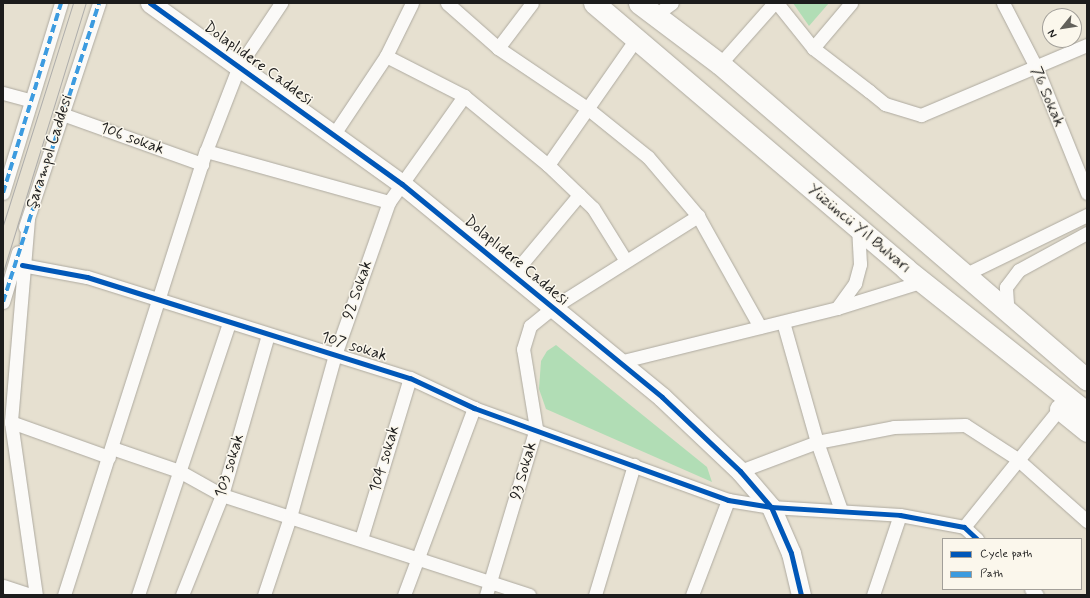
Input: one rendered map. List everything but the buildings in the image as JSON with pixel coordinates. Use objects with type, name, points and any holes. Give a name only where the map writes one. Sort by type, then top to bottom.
[{"type":"main road","name":"Yüzüncü Yıl Bulvarı","points":[[583,3],[636,39]]},
{"type":"main road","name":"Yüzüncü Yıl Bulvarı","points":[[594,3],[858,227],[910,277],[1087,413]]},
{"type":"main road","points":[[639,3],[661,11],[720,64],[966,274],[1087,364]]},
{"type":"main road","points":[[910,277],[1087,431]]},
{"type":"main road","points":[[1000,300],[1087,380]]},
{"type":"street","name":"Şarampol Caddesi","points":[[3,193],[30,100],[61,3]]},
{"type":"street","name":"Şarampol Caddesi","points":[[3,302],[28,219],[99,3]]},
{"type":"street","name":"Dolaplıdere Caddesi","points":[[150,3],[402,184],[514,273],[552,308],[662,397],[740,471],[771,507],[791,554],[801,595]]},
{"type":"street","points":[[64,595],[160,302],[206,151],[239,66],[281,3]]},
{"type":"street","points":[[334,134],[386,56],[412,3]]},
{"type":"street","points":[[447,3],[498,48],[587,108],[648,157],[698,216],[760,327]]},
{"type":"street","points":[[498,48],[532,3]]},
{"type":"street","points":[[720,64],[774,3]]},
{"type":"street","points":[[777,3],[813,48],[885,104],[921,115],[1036,69],[1087,45]]},
{"type":"street","points":[[813,48],[851,3]]},
{"type":"street","name":"76 Sokak","points":[[1004,3],[1036,69],[1087,193]]},
{"type":"street","points":[[548,165],[636,39]]},
{"type":"street","points":[[386,56],[464,96],[548,165],[592,208],[626,261]]},
{"type":"street","points":[[3,93],[30,100]]},
{"type":"street","name":"92 Sokak","points":[[264,595],[290,517],[335,355],[389,202],[464,96]]},
{"type":"street","name":"106 sokak","points":[[62,114],[202,164]]},
{"type":"street","points":[[206,151],[389,202]]},
{"type":"street","points":[[514,273],[579,195]]},
{"type":"street","points":[[966,274],[1087,215]]},
{"type":"street","name":"93 Sokak","points":[[486,595],[536,428],[523,349],[530,326],[552,308],[698,216]]},
{"type":"street","points":[[28,219],[22,265],[11,422],[36,595]]},
{"type":"street","points":[[837,308],[855,283],[860,264],[858,227]]},
{"type":"street","points":[[1000,300],[1006,287],[1018,270],[1087,233]]},
{"type":"street","name":"107 sokak","points":[[22,265],[87,277],[160,302],[410,378],[474,408],[536,428],[728,500],[771,507],[841,510],[900,515],[964,527]]},
{"type":"street","points":[[619,362],[837,308],[910,277]]},
{"type":"street","points":[[783,322],[817,442],[841,510]]},
{"type":"street","points":[[138,595],[229,323]]},
{"type":"street","name":"103 sokak","points":[[182,595],[222,495],[268,335]]},
{"type":"street","name":"104 sokak","points":[[361,539],[410,378]]},
{"type":"street","points":[[404,595],[417,556],[474,408]]},
{"type":"street","points":[[976,538],[964,527],[1016,458],[1060,408]]},
{"type":"street","points":[[11,422],[111,452],[179,470],[222,495],[417,556],[529,595]]},
{"type":"street","points":[[740,471],[817,442],[894,427],[964,425],[1016,458],[1087,521]]},
{"type":"street","points":[[595,595],[634,465]]},
{"type":"street","points":[[692,595],[728,500]]},
{"type":"street","points":[[874,595],[900,515]]},
{"type":"street","points":[[3,586],[30,595]]},
{"type":"green space","points":[[793,3],[829,3],[809,26]]},
{"type":"green space","points":[[556,345],[707,467],[712,482],[546,409],[539,389],[541,361],[547,351]]},
{"type":"tram line","points":[[3,225],[73,3]]},
{"type":"tram line","points":[[3,272],[86,3]]},
{"type":"marked path","points":[[3,193],[61,3]]},
{"type":"marked path","points":[[3,302],[99,3]]},
{"type":"cycle path","points":[[150,3],[402,184],[662,397],[740,471],[771,507],[791,553],[801,595]]},
{"type":"cycle path","points":[[22,265],[87,277],[410,378],[474,408],[728,500],[771,507],[900,515],[964,527],[976,538]]}]
